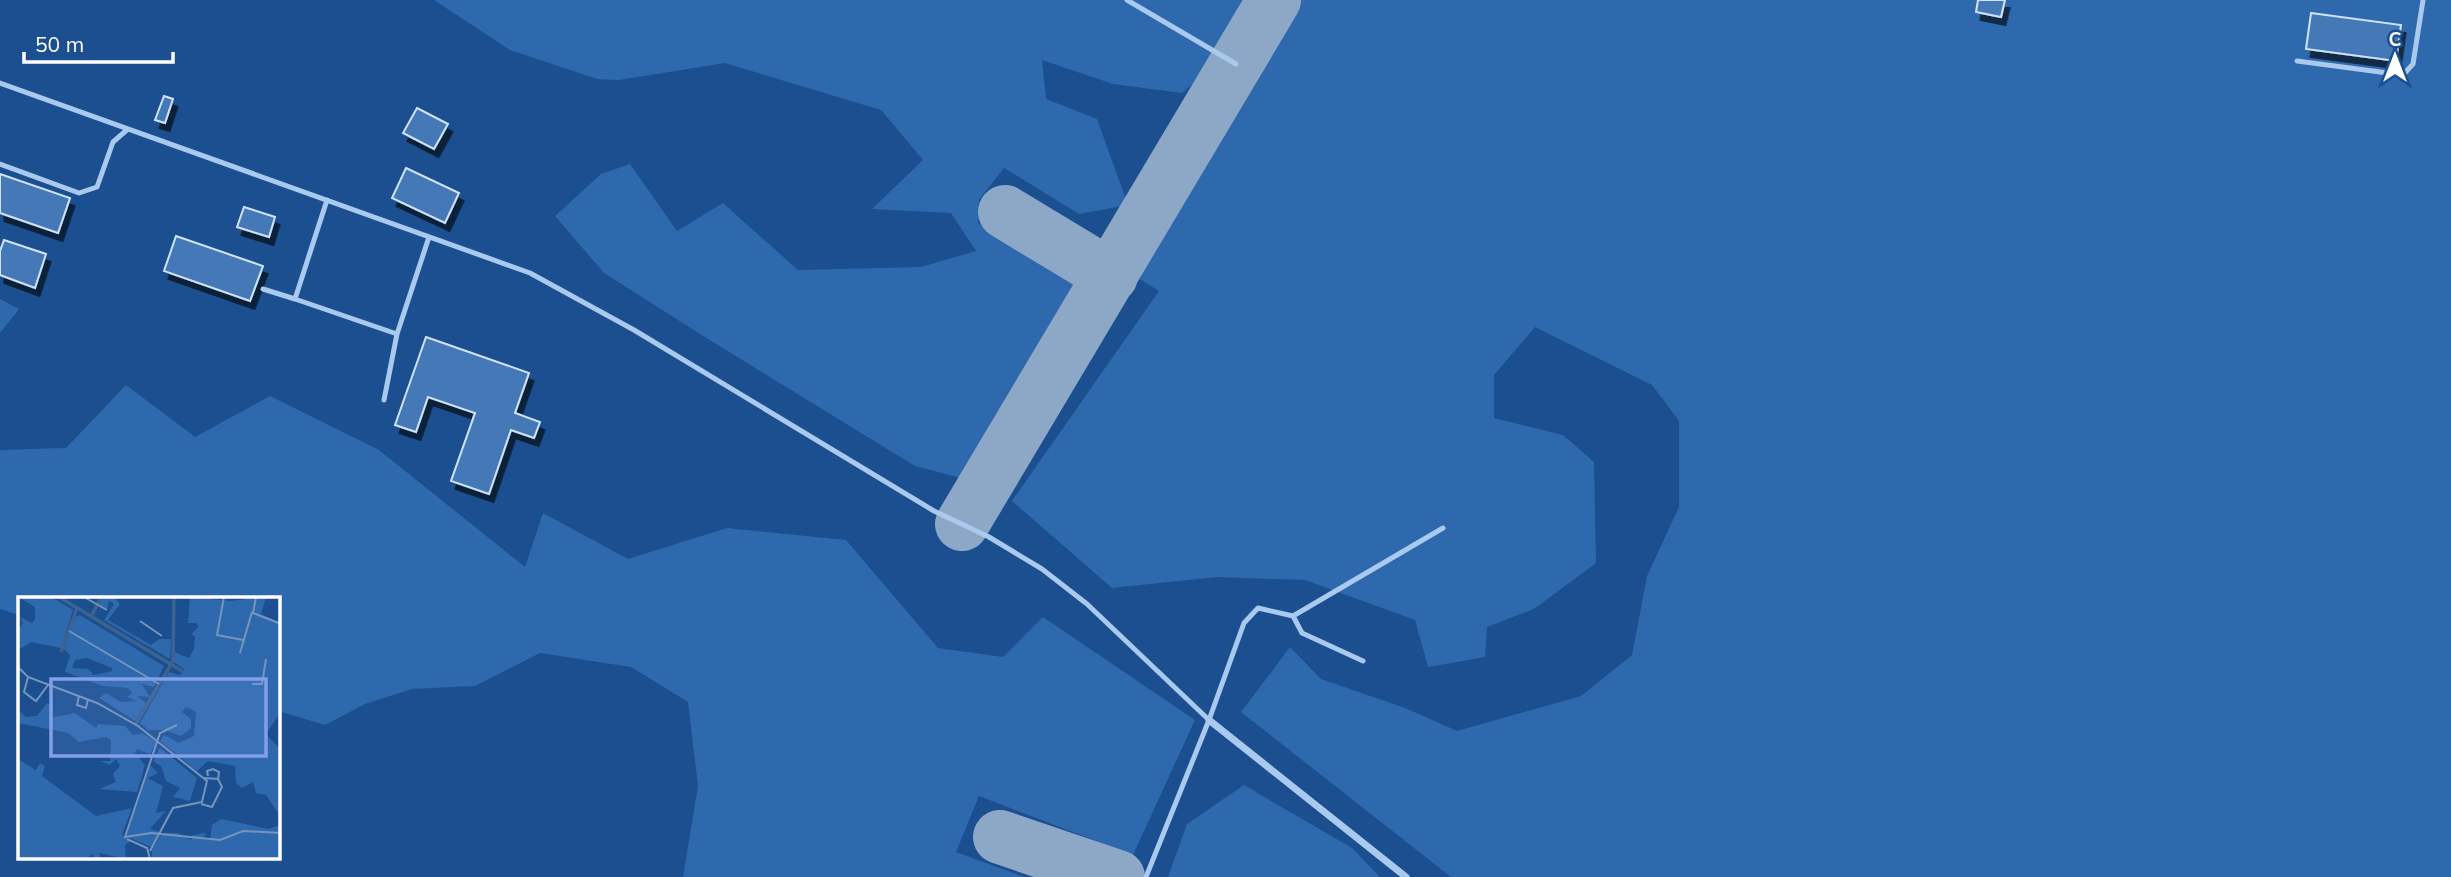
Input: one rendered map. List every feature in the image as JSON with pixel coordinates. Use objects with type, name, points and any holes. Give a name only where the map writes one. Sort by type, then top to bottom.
[{"type":"street","points":[[1209,720],[1406,877]]},
{"type":"lane","points":[[1127,0],[1236,64]]},
{"type":"lane","points":[[2298,61],[2403,75],[2413,64],[2423,0]]},
{"type":"lane","points":[[0,83],[530,273],[646,337],[934,511],[989,537],[1042,569],[1087,604],[1209,720]]},
{"type":"lane","points":[[0,164],[79,193],[97,187],[113,142],[128,129]]},
{"type":"lane","points":[[295,299],[327,200]]},
{"type":"lane","points":[[384,400],[397,334],[429,237]]},
{"type":"lane","points":[[263,289],[397,334]]},
{"type":"lane","points":[[1146,877],[1209,720],[1244,623],[1258,608],[1293,615],[1443,528]]},
{"type":"lane","points":[[1293,615],[1302,633],[1363,661]]},
{"type":"shaded area","points":[[434,0],[1245,0],[1240,7],[1241,42],[1182,93],[1113,84],[1042,60],[1046,99],[1097,119],[1128,205],[1079,214],[1004,168],[979,200],[978,223],[1008,242],[1051,251],[1079,276],[1064,303],[1069,319],[1005,441],[965,479],[915,466],[604,273],[555,216],[601,174],[630,164],[677,231],[723,203],[798,270],[921,267],[976,251],[951,213],[872,209],[923,160],[881,110],[725,63],[619,80],[597,79],[510,50]]},
{"type":"shaded area","points":[[1300,0],[2451,0],[2451,877],[1451,877],[1241,712],[1290,647],[1321,679],[1405,708],[1457,731],[1581,696],[1632,655],[1647,576],[1679,507],[1679,421],[1652,385],[1535,327],[1494,375],[1494,418],[1563,435],[1594,462],[1596,563],[1534,609],[1487,627],[1485,657],[1428,667],[1415,620],[1305,580],[1217,577],[1112,588],[1012,501],[1159,291],[1136,277]]},
{"type":"shaded area","points":[[0,299],[19,309],[0,333]]},
{"type":"shaded area","points":[[126,385],[195,437],[270,396],[379,450],[525,567],[543,513],[628,559],[727,528],[846,540],[938,648],[1003,657],[1043,617],[1195,720],[1133,855],[979,796],[956,852],[1024,877],[683,877],[698,786],[688,702],[631,667],[540,653],[475,686],[412,689],[365,704],[325,725],[280,712],[280,597],[18,597],[18,615],[0,609],[0,450],[66,448]]},
{"type":"shaded area","points":[[1244,785],[1352,848],[1380,877],[1168,877],[1187,824]]},
{"type":"building","points":[[1978,0],[2005,0],[2001,17],[1976,12]]},
{"type":"building","points":[[2311,13],[2401,25],[2396,61],[2306,49]]},
{"type":"building","points":[[164,96],[173,99],[165,123],[155,120]]},
{"type":"building","points":[[417,108],[448,124],[434,149],[403,133]]},
{"type":"building","points":[[406,168],[459,193],[445,223],[392,198]]},
{"type":"building","points":[[0,174],[70,198],[58,233],[0,213]]},
{"type":"building","points":[[244,207],[275,217],[269,237],[237,227]]},
{"type":"building","points":[[176,236],[263,266],[250,301],[164,271]]},
{"type":"building","points":[[4,240],[46,254],[35,288],[0,275],[0,251]]},
{"type":"building","points":[[426,337],[529,373],[515,413],[540,422],[534,438],[511,430],[489,494],[451,481],[475,413],[428,397],[416,432],[395,425]]},
{"type":"taxiway","points":[[962,524],[1274,0]]},
{"type":"taxiway","points":[[1005,212],[1111,276]]},
{"type":"taxiway","points":[[1000,837],[1118,877]]}]
